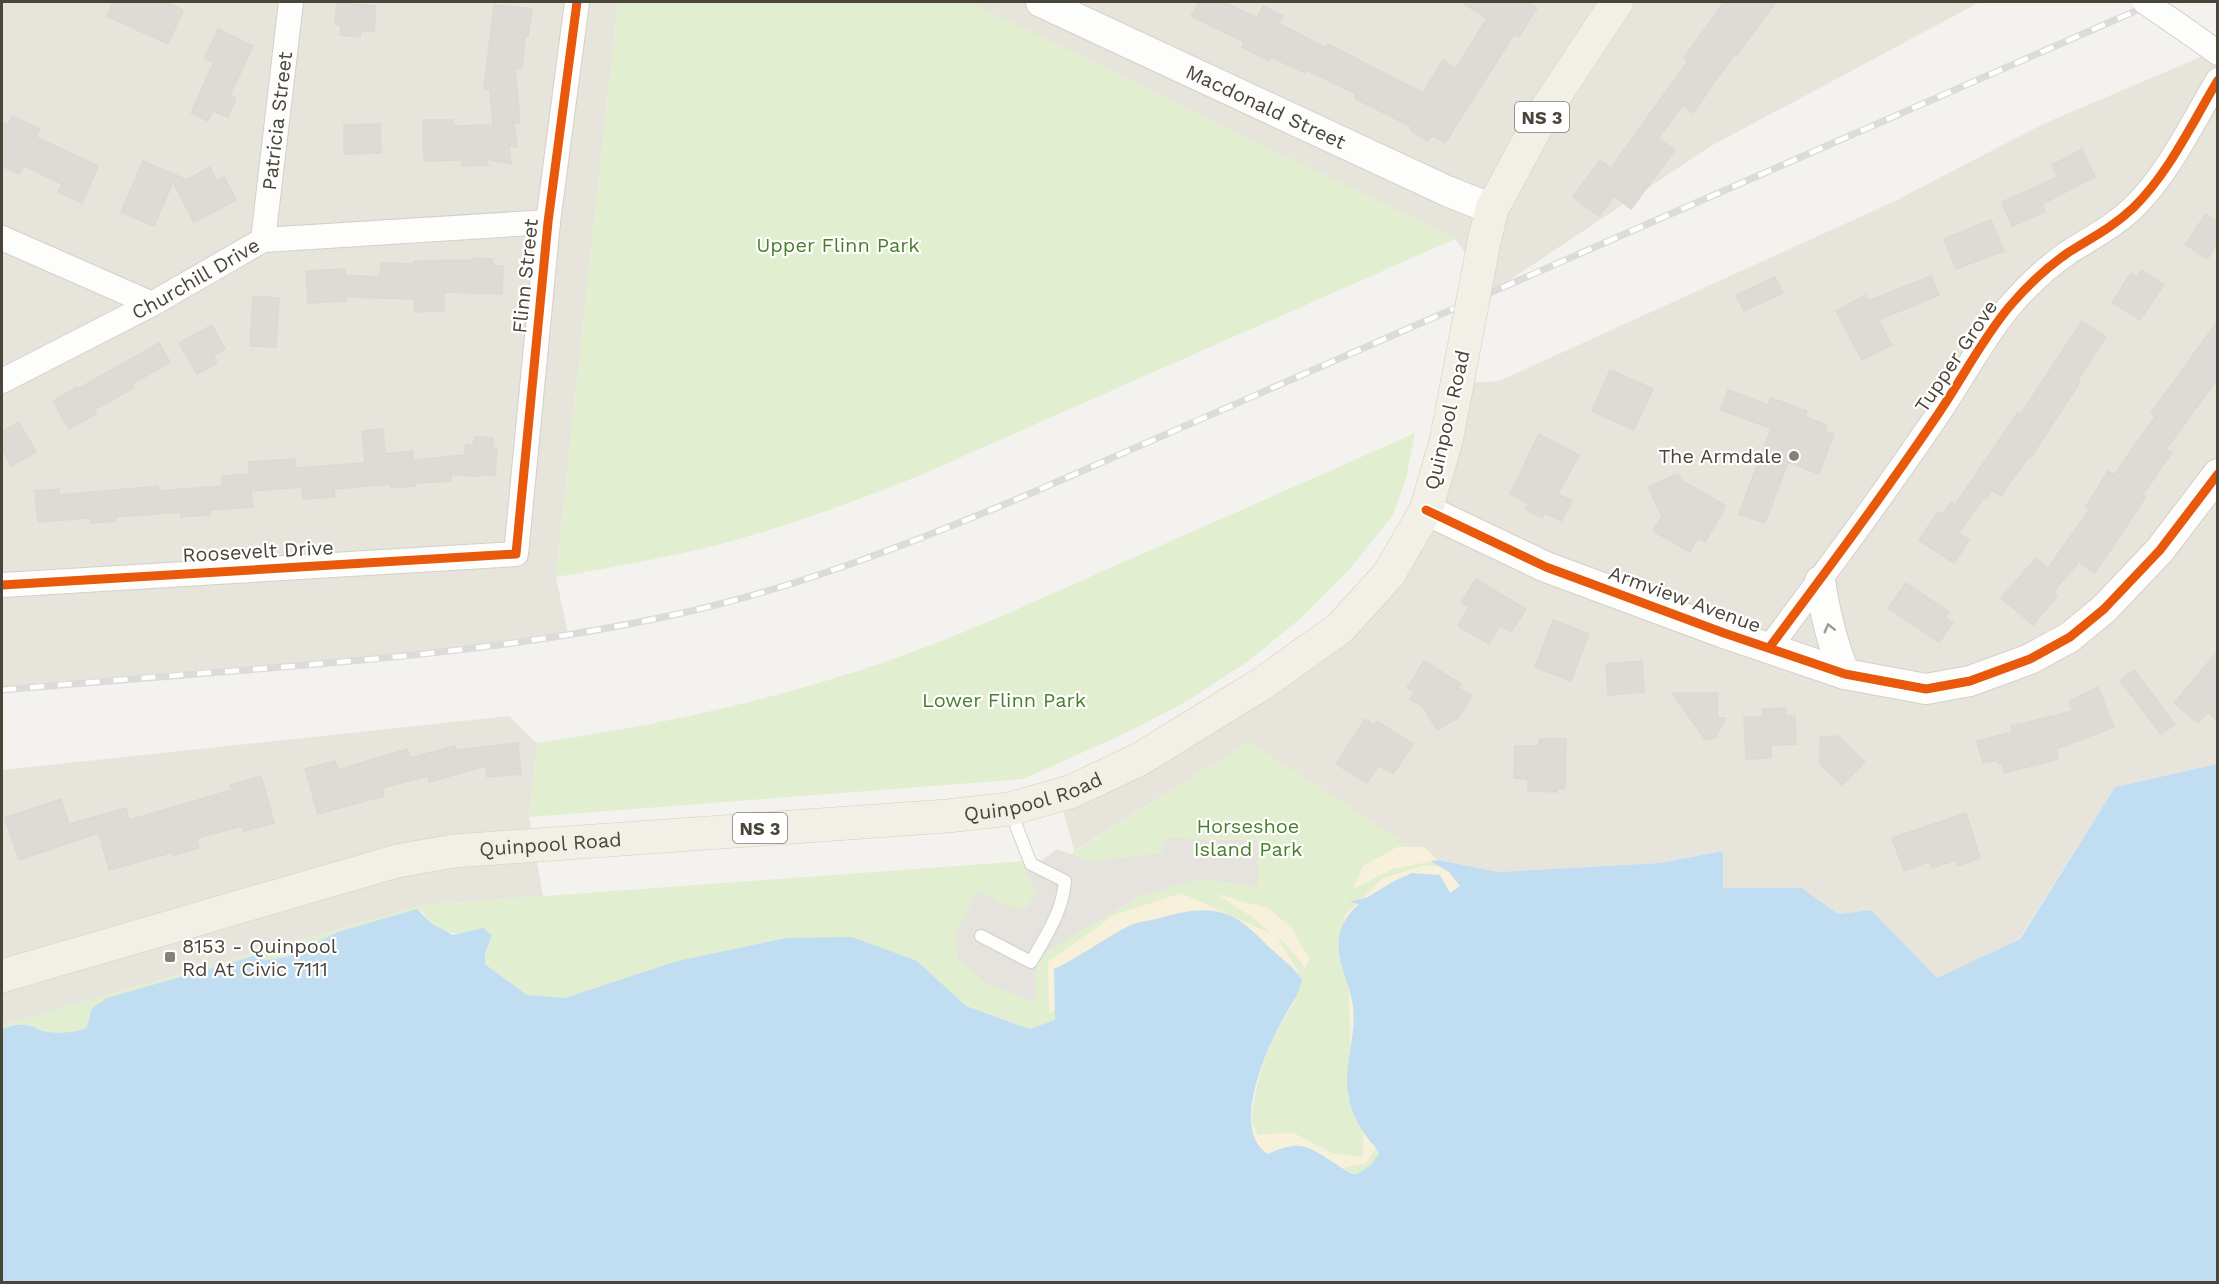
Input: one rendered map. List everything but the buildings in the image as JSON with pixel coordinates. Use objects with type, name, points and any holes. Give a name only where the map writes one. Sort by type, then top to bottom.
[{"type":"main road","name":"Quinpool Road","points":[[2,974],[397,861],[454,851],[517,845],[947,816],[1010,809],[1070,792],[1140,759],[1263,683],[1340,628],[1389,574],[1426,510],[1446,441],[1492,209],[1545,111],[1617,2]]},
{"type":"street","name":"Flinn Street","points":[[516,554],[548,222],[577,2]]},
{"type":"street","name":"Macdonald Street","points":[[1046,2],[1447,191],[1492,209]]},
{"type":"street","points":[[2145,2],[2217,53]]},
{"type":"street","name":"Patricia Street","points":[[263,240],[288,3]]},
{"type":"street","name":"Tupper Grove","points":[[1769,648],[1864,522],[1951,396],[1977,349],[2010,306],[2046,270],[2069,252],[2103,233],[2133,208],[2160,177],[2217,80]]},
{"type":"street","name":"Churchill Drive","points":[[2,381],[152,304],[263,240],[548,222]]},
{"type":"street","points":[[2,238],[152,304]]},
{"type":"street","name":"Armview Avenue","points":[[1426,510],[1545,567],[1769,648],[1845,674],[1926,689],[1970,681],[2030,659],[2070,637],[2104,609],[2160,550],[2217,474]]},
{"type":"street","name":"Roosevelt Drive","points":[[2,585],[516,554]]},
{"type":"street","points":[[1820,580],[1827,622],[1835,651],[1845,674]]},
{"type":"lane","points":[[981,936],[1031,962],[1057,917],[1063,900],[1065,881],[1031,864],[1010,809]]},
{"type":"shaded area","points":[[2,2],[618,2],[556,577],[568,635],[390,658],[2,690]]},
{"type":"shaded area","points":[[969,2],[1980,2],[1711,146],[1493,291],[1455,239]]},
{"type":"shaded area","points":[[2217,50],[2217,764],[2115,787],[2019,939],[1937,979],[1871,910],[1838,914],[1802,888],[1723,888],[1723,851],[1660,863],[1498,872],[1439,860],[1431,861],[1249,742],[1074,851],[1061,802],[1325,635],[1420,526],[1457,384],[1499,381],[1895,201],[2043,124]]},
{"type":"shaded area","points":[[509,716],[537,743],[529,817],[543,896],[424,905],[2,1025],[2,770]]},
{"type":"shaded area","points":[[1166,838],[1257,841],[1258,886],[1200,879],[1140,896],[1046,952],[1036,969],[1036,1003],[986,983],[957,957],[956,933],[978,891],[1003,904],[1024,911],[1037,891],[1025,873],[1057,849],[1092,862],[1161,853]]},
{"type":"green space","name":"Upper Flinn Park","points":[[618,2],[969,2],[1455,239],[916,477],[867,496],[717,545],[556,577]]},
{"type":"green space","name":"Lower Flinn Park","points":[[1415,433],[1406,478],[1393,515],[1350,569],[1301,618],[1247,662],[1189,700],[1128,732],[1023,779],[529,817],[537,743],[717,710],[805,687],[893,659],[1002,616]]},
{"type":"green space","name":"Horseshoe Island Park","points":[[1249,742],[1449,872],[1360,904],[1348,1098],[1370,1142],[1378,1148],[1380,1154],[1371,1165],[1357,1174],[1346,1171],[1324,1157],[1268,1154],[1251,1130],[1255,1095],[1264,1061],[1278,1029],[1296,999],[1055,1020],[1031,1029],[966,1006],[917,961],[786,938],[677,961],[565,998],[527,995],[485,964],[485,953],[492,935],[452,933],[437,926],[420,910],[336,934],[287,957],[266,960],[256,958],[105,1001],[92,1008],[87,1027],[77,1031],[50,1032],[23,1025],[2,1029],[2,1025],[424,905],[1064,858]]},
{"type":"sand","points":[[1397,847],[1424,847],[1438,860],[1393,869],[1353,889],[1363,866]]},
{"type":"sand","points":[[1425,865],[1480,872],[1382,1138],[1366,1163],[1315,1174],[1292,1183],[1100,981],[1049,1014],[1048,962],[1114,915],[1181,893],[1272,934],[1252,917],[1216,894],[1268,908],[1291,927],[1310,959],[1305,968],[1285,943],[1277,937],[1299,973],[1277,1000],[1240,1095],[1258,1135],[1292,1132],[1332,1153],[1363,1157],[1363,1117],[1351,1068],[1344,916],[1383,878]]},
{"type":"water","points":[[2217,764],[2217,1282],[2,1282],[2,1029],[23,1025],[50,1032],[77,1031],[87,1027],[92,1008],[107,998],[254,956],[266,960],[287,957],[338,932],[417,909],[431,923],[453,935],[483,928],[492,935],[485,953],[485,964],[527,995],[565,998],[677,961],[786,938],[852,937],[917,961],[966,1006],[1030,1029],[1055,1020],[1054,969],[1129,926],[1176,914],[1215,911],[1239,921],[1252,930],[1302,980],[1297,995],[1269,1048],[1255,1088],[1251,1108],[1252,1127],[1257,1143],[1268,1154],[1288,1147],[1304,1147],[1346,1171],[1357,1174],[1371,1165],[1379,1154],[1359,1125],[1352,1109],[1347,1087],[1354,1017],[1341,964],[1339,947],[1341,929],[1359,904],[1349,902],[1368,897],[1412,873],[1440,875],[1450,893],[1460,886],[1449,872],[1431,861],[1438,860],[1498,872],[1660,863],[1723,851],[1723,888],[1802,888],[1838,914],[1871,910],[1937,978],[2020,939],[2115,787]]},
{"type":"railway","points":[[2,690],[371,659],[523,642],[673,615],[764,592],[808,578],[897,547],[1027,495],[2156,2]]},
{"type":"cycle path","points":[[2,585],[516,554],[548,222],[577,2]]},
{"type":"cycle path","points":[[1769,648],[1894,478],[2009,307],[2053,264],[2118,221],[2146,194],[2179,147],[2218,80]]},
{"type":"cycle path","points":[[1426,510],[1546,567],[1724,633],[1845,674],[1926,689],[1970,681],[2030,659],[2070,637],[2104,609],[2160,550],[2218,474]]},
{"type":"place","name":"The Armdale","points":[[1794,456]]},
{"type":"place","name":"8153 - Quinpool Rd At Civic 7111","points":[[170,957]]}]
